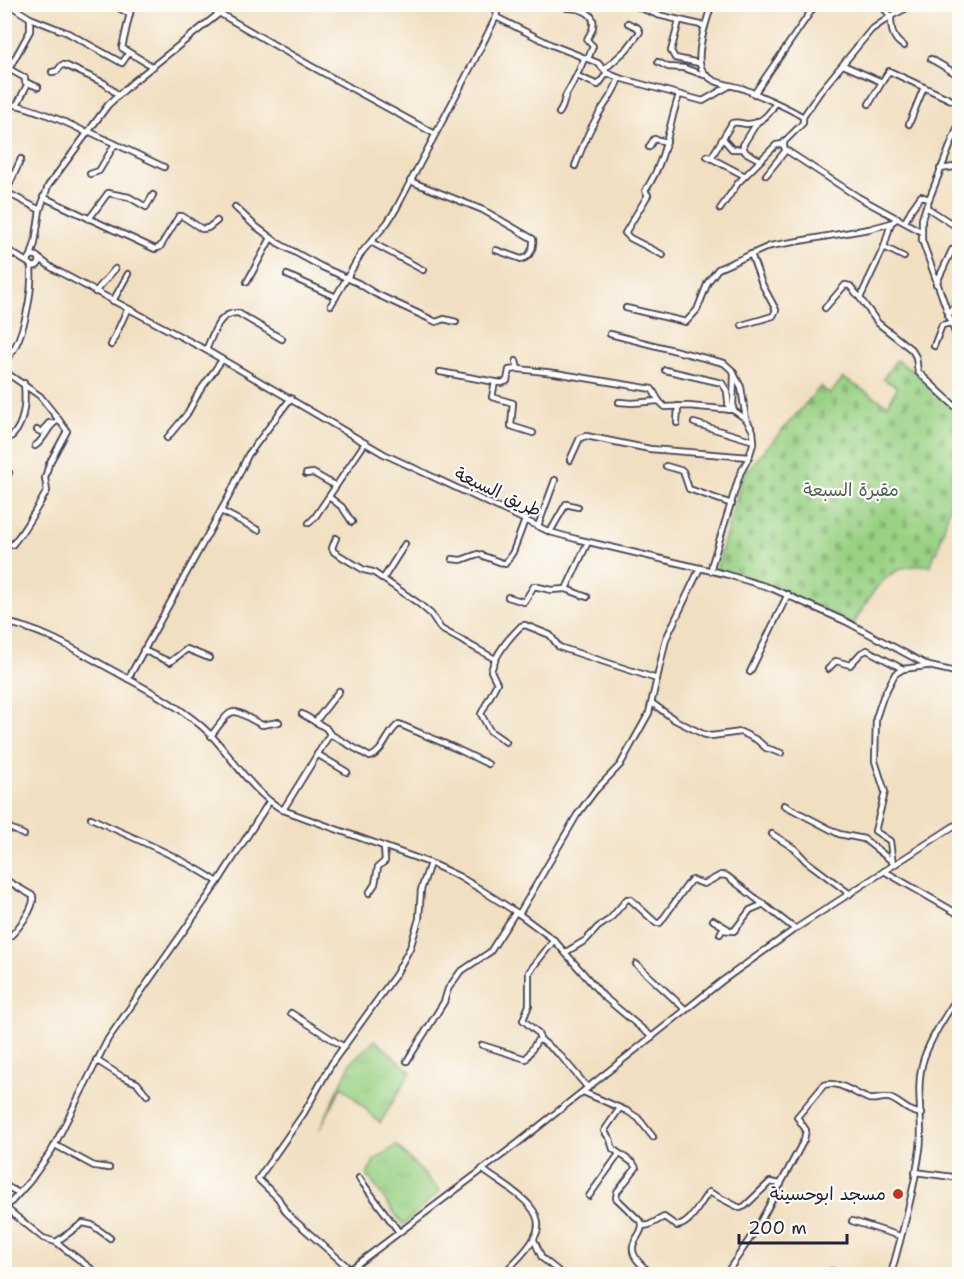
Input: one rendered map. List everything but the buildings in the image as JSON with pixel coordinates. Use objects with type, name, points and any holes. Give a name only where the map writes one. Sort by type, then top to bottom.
[{"type":"street","points":[[8,4],[30,18],[68,33],[122,63],[129,53]]},
{"type":"street","points":[[111,4],[130,14]]},
{"type":"street","points":[[132,4],[122,47],[153,67]]},
{"type":"street","points":[[31,256],[43,197],[87,132],[118,95],[231,4]]},
{"type":"street","points":[[331,305],[362,252],[392,216],[496,16],[499,4]]},
{"type":"street","points":[[631,4],[679,21],[705,26]]},
{"type":"street","points":[[754,94],[816,4]]},
{"type":"street","points":[[879,4],[891,16],[895,39],[904,46]]},
{"type":"street","points":[[766,175],[803,123],[803,117],[820,92],[871,30],[891,16],[915,4]]},
{"type":"street","points":[[707,76],[699,63],[710,5]]},
{"type":"street","points":[[559,113],[564,107],[564,99],[593,46],[587,40],[594,25],[593,20],[584,11],[567,8]]},
{"type":"street","points":[[219,13],[435,134]]},
{"type":"street","points":[[496,16],[598,63],[606,71],[619,78],[703,101],[729,86]]},
{"type":"street","points":[[30,18],[30,30],[9,68],[10,71],[25,78],[25,82],[38,87]]},
{"type":"street","points":[[677,66],[671,51],[679,21]]},
{"type":"street","points":[[577,76],[598,85],[606,71],[640,32],[638,28],[628,23]]},
{"type":"street","points":[[675,58],[699,63]]},
{"type":"street","points":[[931,59],[960,76]]},
{"type":"street","points":[[658,62],[707,76],[794,111],[803,117]]},
{"type":"street","points":[[52,72],[55,73],[64,65],[104,83],[118,95]]},
{"type":"street","points":[[843,65],[882,82]]},
{"type":"street","points":[[869,104],[889,71],[960,104]]},
{"type":"street","points":[[575,166],[586,137],[597,116],[608,102],[619,78]]},
{"type":"street","points":[[17,105],[28,83]]},
{"type":"street","points":[[909,124],[924,87]]},
{"type":"street","points":[[663,255],[630,238],[626,232],[648,195],[645,191],[659,165],[679,95]]},
{"type":"street","points":[[4,105],[9,103],[17,105],[55,118],[164,167]]},
{"type":"street","points":[[760,160],[745,152],[744,141],[758,121],[770,112],[775,104]]},
{"type":"street","points":[[745,176],[709,157],[724,140],[732,123],[738,121],[746,124],[758,121]]},
{"type":"street","points":[[960,121],[922,219],[922,240],[960,347]]},
{"type":"street","points":[[649,147],[654,139],[667,142]]},
{"type":"street","points":[[724,140],[732,149],[744,149]]},
{"type":"street","points":[[90,174],[99,171],[115,144]]},
{"type":"street","points":[[720,209],[730,192],[776,145],[785,147],[858,196],[922,232]]},
{"type":"street","points":[[21,159],[5,191],[40,210]]},
{"type":"street","points":[[940,169],[954,167],[960,170]]},
{"type":"street","points":[[410,181],[483,210],[533,239],[534,244],[529,256],[525,258],[521,259],[495,250]]},
{"type":"street","points":[[89,219],[108,193],[129,197],[146,207],[153,195]]},
{"type":"street","points":[[905,222],[921,196],[929,199]]},
{"type":"street","points":[[43,197],[156,249],[160,247],[179,216],[202,229],[208,228],[217,221]]},
{"type":"street","points":[[235,207],[271,238],[317,265],[436,322],[444,319],[456,322]]},
{"type":"street","points":[[926,207],[960,229]]},
{"type":"street","points":[[626,308],[686,322],[697,310],[710,277],[718,269],[781,243],[809,241],[891,223],[898,218]]},
{"type":"street","points":[[861,298],[884,247],[891,223]]},
{"type":"street","points":[[248,282],[271,238]]},
{"type":"street","points":[[371,242],[423,270]]},
{"type":"street","points":[[4,363],[15,349],[23,326],[36,263],[35,243]]},
{"type":"street","points":[[884,247],[904,257]]},
{"type":"street","name":"طريق السبعة","points":[[4,248],[18,256],[52,268],[127,310],[206,350],[365,443],[538,526],[588,542],[711,570],[788,594],[847,622],[929,666],[960,673]]},
{"type":"street","points":[[936,284],[952,250]]},
{"type":"street","points":[[742,325],[773,316],[776,310],[762,284],[751,254]]},
{"type":"street","points":[[18,256],[35,255],[36,263]]},
{"type":"street","points":[[31,256],[36,263]]},
{"type":"street","points":[[95,292],[115,269]]},
{"type":"street","points":[[113,301],[128,274]]},
{"type":"street","points":[[287,275],[336,297]]},
{"type":"street","points":[[825,308],[845,285],[850,286],[878,323],[912,350],[918,372],[960,411]]},
{"type":"street","points":[[948,316],[955,305],[960,287]]},
{"type":"street","points":[[111,345],[127,310]]},
{"type":"street","points":[[206,350],[220,321],[233,313],[238,313],[282,339]]},
{"type":"street","points":[[934,346],[942,326],[951,324],[960,326]]},
{"type":"street","points":[[610,334],[723,363],[733,369],[741,387],[746,418],[754,441],[740,474],[711,570]]},
{"type":"street","points":[[167,438],[187,414],[199,392],[222,360]]},
{"type":"street","points":[[516,360],[518,369]]},
{"type":"street","points":[[440,372],[505,383],[509,370],[555,373],[652,389],[665,407],[731,410],[746,418]]},
{"type":"street","points":[[665,370],[722,383],[727,391],[731,410]]},
{"type":"street","points":[[4,371],[24,383],[46,401],[67,431],[49,464],[45,479],[47,491],[28,520],[24,531],[12,545],[4,544]]},
{"type":"street","points":[[731,410],[734,374]]},
{"type":"street","points":[[495,382],[492,397],[513,403],[511,426],[533,433]]},
{"type":"street","points":[[4,441],[12,436],[22,417],[25,398],[24,383]]},
{"type":"street","points":[[128,679],[251,450],[291,398]]},
{"type":"street","points":[[619,402],[659,401]]},
{"type":"street","points":[[677,423],[678,406]]},
{"type":"street","points":[[37,430],[40,432],[50,423],[59,420]]},
{"type":"street","points":[[34,446],[43,439],[53,423]]},
{"type":"street","points":[[694,423],[754,441]]},
{"type":"street","points":[[570,460],[580,438],[586,436],[650,449],[749,457]]},
{"type":"street","points":[[309,523],[365,443]]},
{"type":"street","points":[[666,466],[683,471],[687,485],[696,493],[732,504]]},
{"type":"street","points":[[306,474],[313,473],[336,486]]},
{"type":"street","points":[[538,526],[555,480]]},
{"type":"street","points":[[329,497],[342,507],[352,522]]},
{"type":"street","points":[[550,531],[566,504],[578,507]]},
{"type":"street","points":[[220,511],[258,530]]},
{"type":"street","points":[[452,560],[461,560],[478,554],[505,564],[513,552],[525,520]]},
{"type":"street","points":[[336,538],[333,550],[364,570],[372,571],[422,606],[431,614],[441,630],[495,659]]},
{"type":"street","points":[[566,589],[588,542]]},
{"type":"street","points":[[384,579],[405,544]]},
{"type":"street","points":[[407,1061],[460,972],[490,952],[517,914],[587,801],[620,765],[652,703],[666,639],[700,568]]},
{"type":"street","points":[[508,597],[524,602],[534,586],[551,590],[566,589],[587,597]]},
{"type":"street","points":[[750,672],[788,594]]},
{"type":"street","points":[[4,622],[48,635],[181,710],[211,736],[260,794],[283,810],[430,863],[458,876],[554,940],[603,996],[652,1037]]},
{"type":"street","points":[[506,742],[490,731],[481,714],[497,682],[491,671],[495,659],[521,626],[550,635],[559,647],[657,679]]},
{"type":"street","points":[[143,650],[170,662],[187,649],[208,658]]},
{"type":"street","points":[[828,669],[836,661],[850,665],[867,650],[903,669]]},
{"type":"street","points":[[893,863],[891,841],[875,831],[885,792],[876,768],[874,745],[876,718],[883,697],[895,675],[903,669],[929,666]]},
{"type":"street","points":[[315,722],[339,691]]},
{"type":"street","points":[[652,703],[675,720],[703,734],[711,736],[741,732],[757,740],[766,748],[782,753]]},
{"type":"street","points":[[211,736],[228,714],[235,711],[262,725],[279,722]]},
{"type":"street","points":[[302,714],[327,728],[330,734],[370,757],[377,754],[399,724],[488,764]]},
{"type":"street","points":[[283,810],[330,734]]},
{"type":"street","points":[[317,754],[347,772]]},
{"type":"street","points":[[98,1275],[56,1242],[43,1238],[5,1209],[55,1145],[96,1060],[124,1014],[218,882],[269,802]]},
{"type":"street","points":[[784,805],[839,834],[864,839],[893,863]]},
{"type":"street","points":[[91,818],[140,842],[154,845],[193,865],[218,882]]},
{"type":"street","points":[[344,1275],[583,1092],[722,981],[893,863],[960,822]]},
{"type":"street","points":[[4,825],[24,835]]},
{"type":"street","points":[[772,834],[795,849],[806,861],[850,894]]},
{"type":"street","points":[[369,893],[375,884],[378,867],[385,861],[384,847]]},
{"type":"street","points":[[350,1269],[294,1220],[278,1198],[258,1179],[304,1113],[344,1047],[396,974],[410,948],[419,919],[420,890],[430,863]]},
{"type":"street","points":[[884,871],[960,915]]},
{"type":"street","points":[[566,952],[586,940],[598,927],[610,919],[627,898],[656,923],[662,922],[682,890],[693,880],[704,884],[717,876],[724,875],[795,929]]},
{"type":"street","points":[[4,879],[34,899],[33,905],[15,932],[4,941]]},
{"type":"street","points":[[713,920],[734,932],[750,910],[764,904]]},
{"type":"street","points":[[720,934],[722,930],[728,929]]},
{"type":"street","points":[[554,940],[529,972],[529,1005],[522,1020],[537,1032],[541,1040],[560,1055],[588,1088]]},
{"type":"street","points":[[636,964],[686,1010]]},
{"type":"street","points":[[891,1275],[920,1148],[922,1114],[920,1088],[924,1058],[960,993]]},
{"type":"street","points":[[291,1013],[344,1047]]},
{"type":"street","points":[[482,1045],[523,1059],[528,1057],[537,1041],[541,1040]]},
{"type":"street","points":[[96,1060],[137,1083],[147,1095]]},
{"type":"street","points":[[726,1275],[757,1228],[806,1133],[797,1117],[824,1085],[838,1084],[872,1100],[891,1099],[908,1111],[922,1114]]},
{"type":"street","points":[[583,1092],[620,1108],[638,1119],[653,1137]]},
{"type":"street","points":[[620,1108],[604,1131],[610,1139],[612,1148],[633,1162],[636,1168],[617,1192],[616,1198],[641,1220],[643,1226],[633,1249],[639,1261],[653,1275]]},
{"type":"street","points":[[55,1145],[94,1166],[109,1168]]},
{"type":"street","points":[[589,1196],[619,1154]]},
{"type":"street","points":[[482,1169],[526,1201],[536,1217],[538,1231],[534,1240],[503,1275]]},
{"type":"street","points":[[915,1172],[960,1178]]},
{"type":"street","points":[[359,1178],[399,1232]]},
{"type":"street","points":[[643,1226],[664,1217],[677,1226],[682,1225],[709,1192],[740,1208],[770,1182],[781,1184]]},
{"type":"street","points":[[4,1185],[19,1193]]},
{"type":"street","points":[[852,1221],[900,1236]]},
{"type":"street","points":[[56,1242],[83,1223],[110,1238]]},
{"type":"street","points":[[534,1240],[542,1258],[562,1274]]},
{"type":"street","points":[[831,1271],[840,1275]]},
{"type":"green space","name":"مقبرة السبعة","points":[[896,360],[916,373],[959,412],[959,474],[937,553],[930,567],[913,566],[892,573],[877,587],[854,623],[716,570],[743,475],[821,386],[830,394],[843,378],[888,405],[897,387],[883,379]]},
{"type":"green space","points":[[375,1040],[411,1072],[380,1123],[342,1086],[320,1129],[351,1062]]},
{"type":"green space","points":[[396,1145],[440,1191],[403,1225],[367,1175],[374,1161]]},
{"type":"place","name":"مسجد ابوحسينة","points":[[898,1194]]}]
